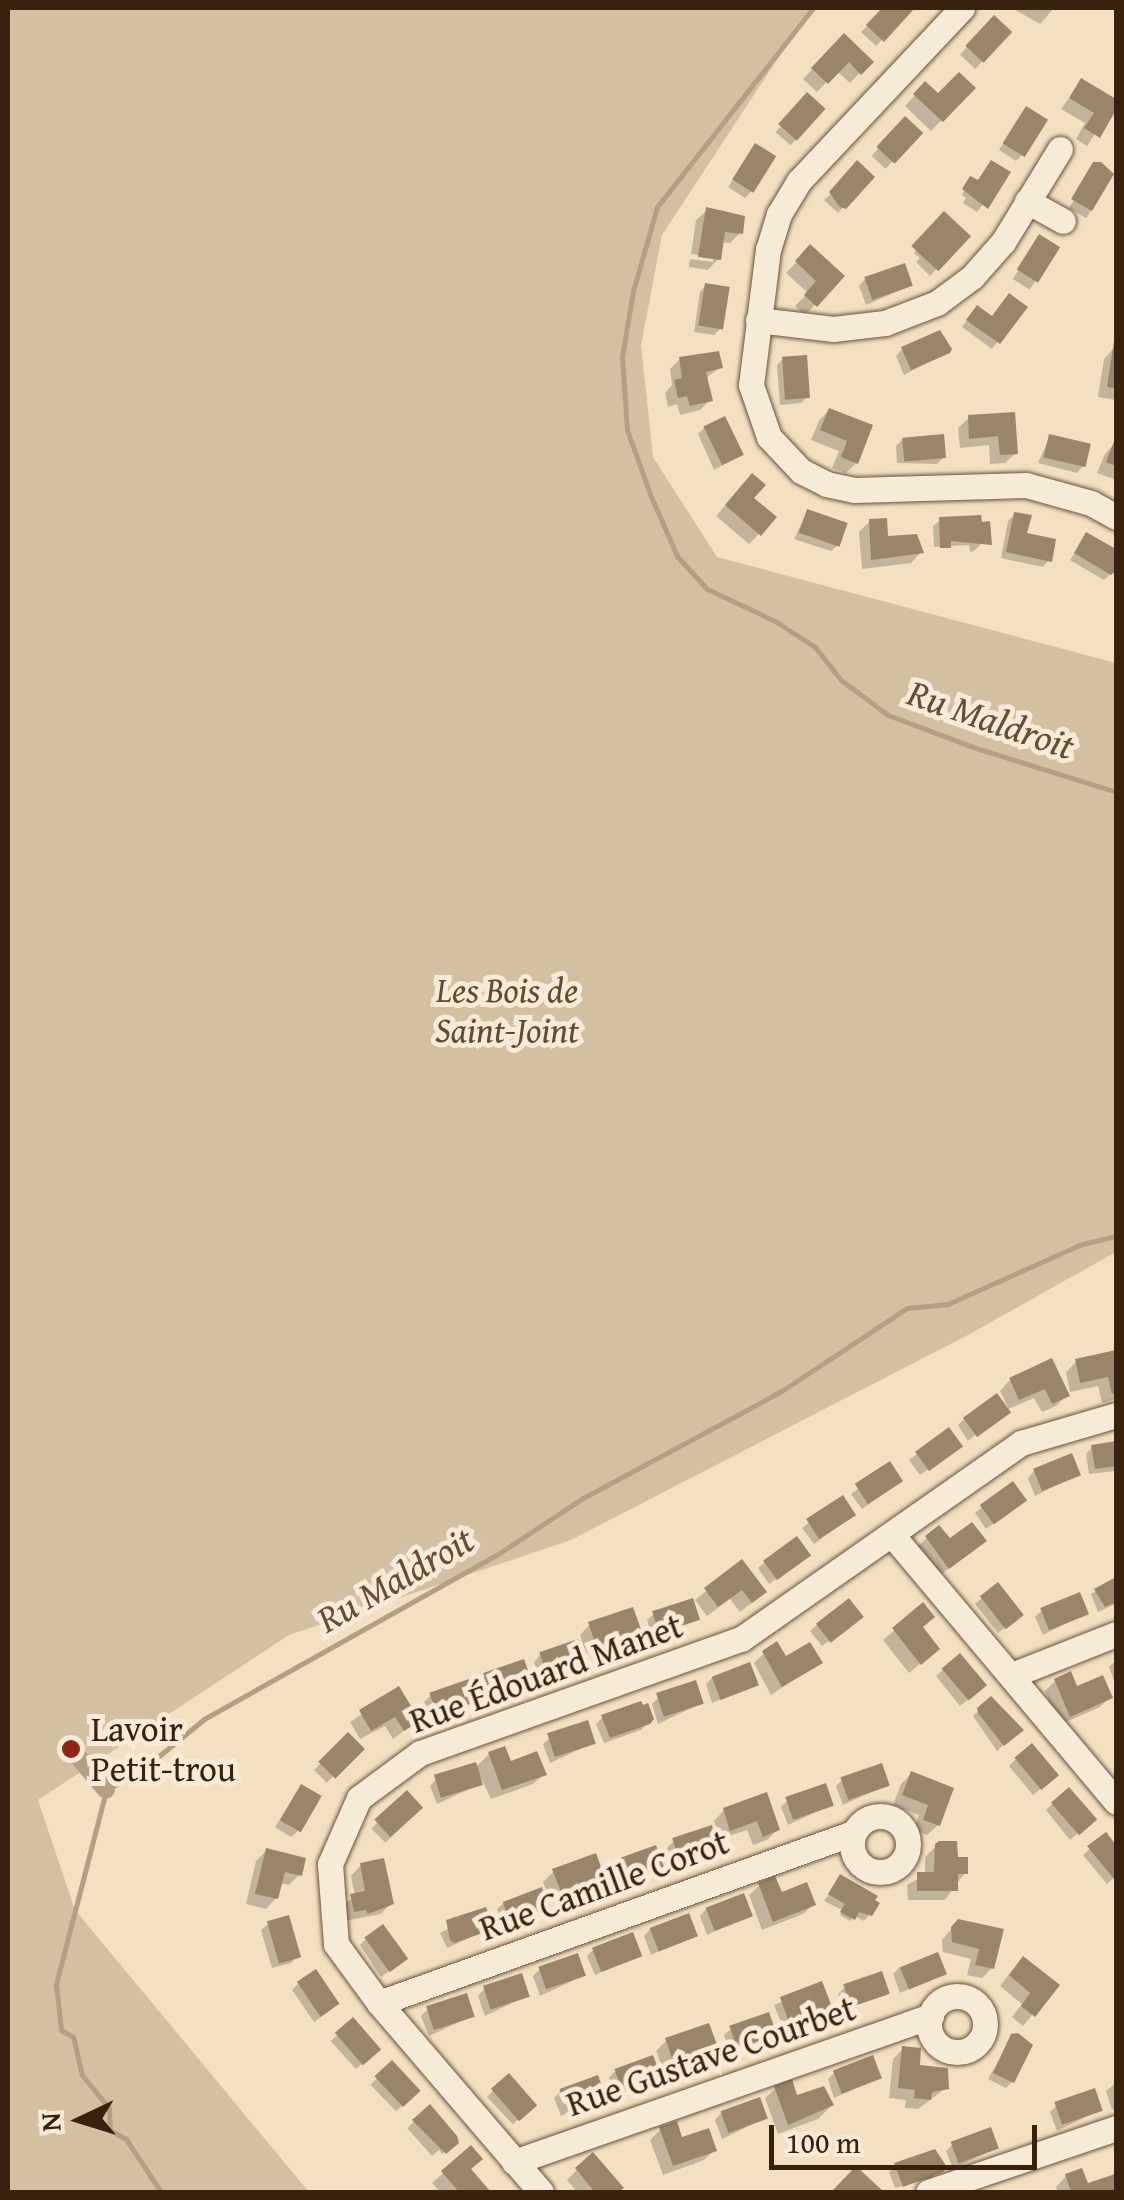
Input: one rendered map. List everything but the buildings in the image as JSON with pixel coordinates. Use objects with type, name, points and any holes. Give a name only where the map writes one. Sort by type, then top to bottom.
[{"type":"street","points":[[962,8],[799,181],[779,214],[768,249],[750,385],[768,437],[801,471],[826,484],[854,490],[973,483],[1026,485],[1091,504],[1116,517]]},
{"type":"street","points":[[758,320],[832,329],[885,323],[937,303],[972,278],[1003,242],[1060,149]]},
{"type":"street","points":[[1028,201],[1063,221]]},
{"type":"street","name":"Rue Édouard Manet","points":[[541,2192],[379,2003],[336,1944],[330,1864],[358,1798],[420,1753],[741,1639],[894,1536],[1021,1443],[1116,1416]]},
{"type":"street","points":[[894,1536],[1116,1802]]},
{"type":"street","points":[[1012,1675],[1116,1634]]},
{"type":"street","name":"Rue Camille Corot","points":[[379,2003],[854,1833]]},
{"type":"street","name":"Rue Gustave Courbet","points":[[514,2162],[930,2016]]},
{"type":"street","points":[[928,2192],[1116,2128]]},
{"type":"green space","name":"Les Bois de Saint-Joint","points":[[8,8],[811,8],[662,235],[641,345],[653,457],[717,557],[1116,663],[1116,1252],[966,1336],[571,1540],[289,1635],[38,1800],[75,1910],[309,2192],[8,2192]]},
{"type":"waterway","name":"Ru Maldroit","points":[[813,8],[657,207],[633,291],[622,357],[627,430],[650,494],[677,556],[707,589],[775,621],[815,647],[841,680],[888,715],[976,748],[1116,792]]},
{"type":"waterway","name":"Ru Maldroit","points":[[161,2192],[126,2139],[110,2130],[109,2108],[82,2075],[73,2037],[61,2030],[56,1984],[106,1790],[142,1770],[204,1719],[495,1556],[583,1498],[780,1392],[907,1308],[948,1304],[1079,1245],[1116,1236]]},
{"type":"waterway","points":[[75,1753],[106,1790]]},
{"type":"place","name":"Lavoir Petit-trou","points":[[71,1749]]}]
